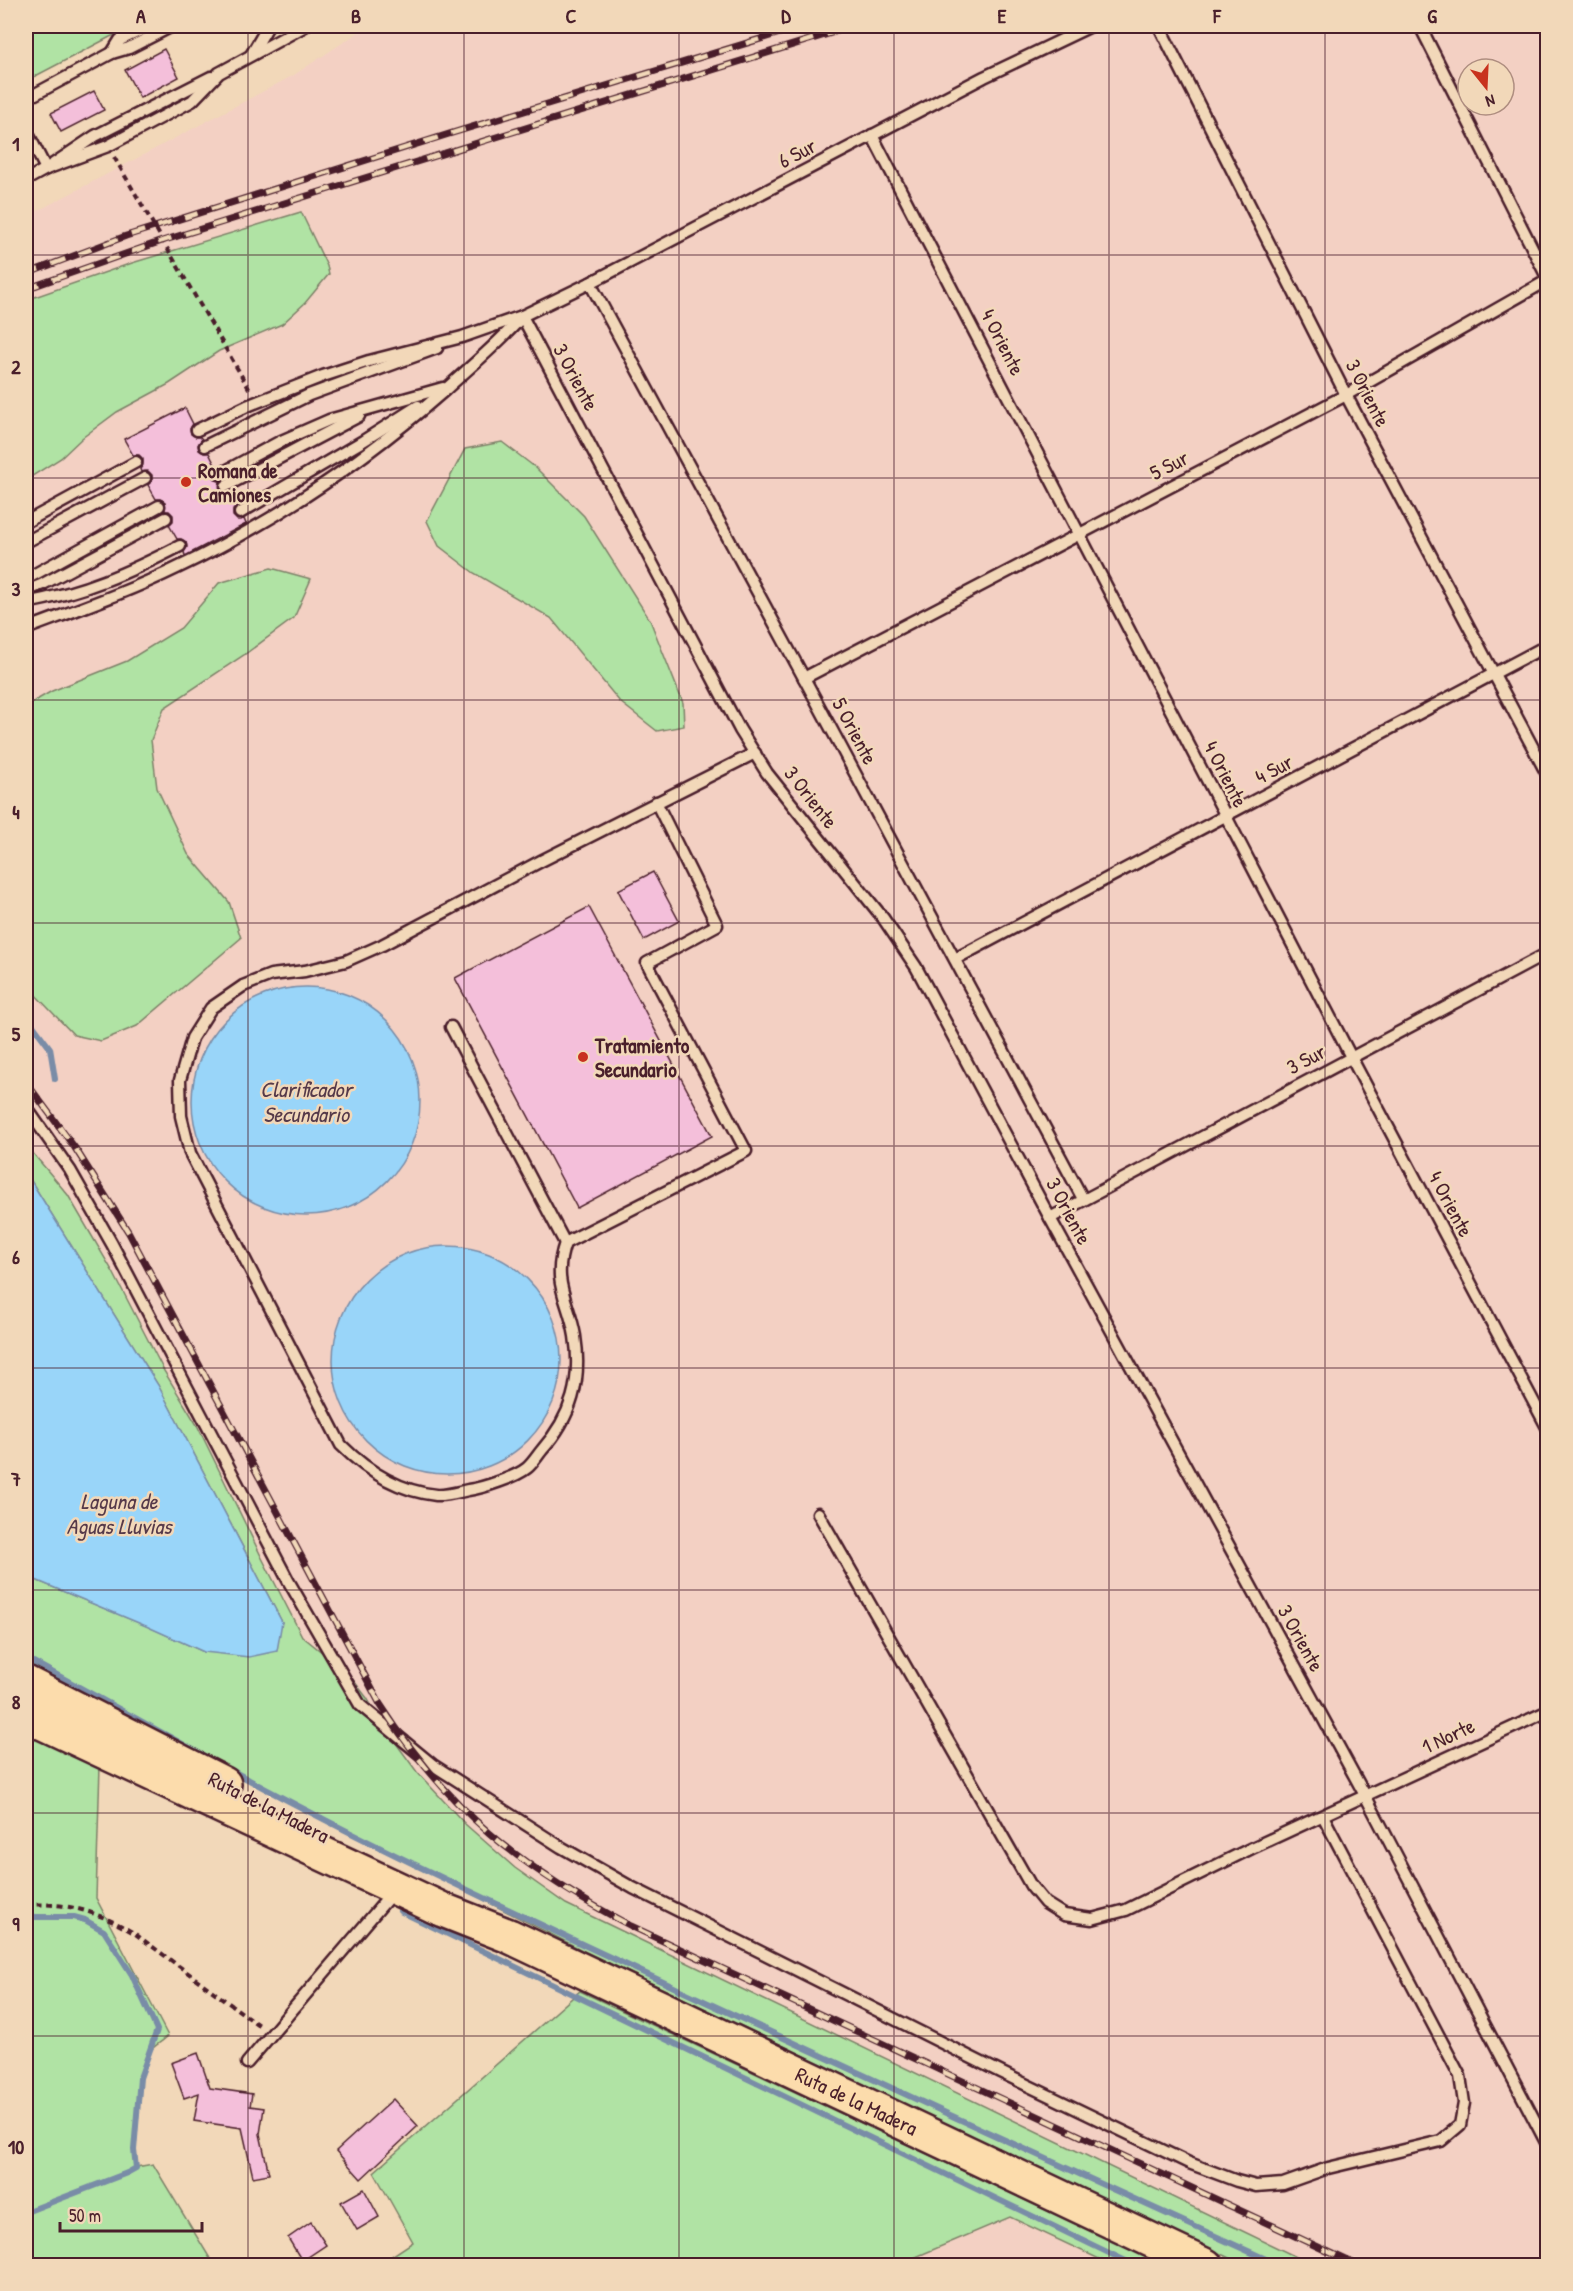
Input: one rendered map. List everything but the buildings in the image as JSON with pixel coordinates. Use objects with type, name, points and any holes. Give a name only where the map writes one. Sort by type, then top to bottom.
[{"type":"highway","name":"Ruta de la Madera","points":[[26,1683],[451,1900],[509,1936]]},
{"type":"highway","name":"Ruta de la Madera","points":[[26,1714],[443,1910],[509,1936],[1206,2265]]},
{"type":"lane","points":[[112,53],[120,40],[150,26]]},
{"type":"lane","points":[[26,99],[112,53],[129,48],[172,26]]},
{"type":"lane","points":[[250,56],[268,26]]},
{"type":"lane","points":[[26,180],[95,136],[305,26]]},
{"type":"lane","name":"6 Sur","points":[[522,316],[590,283],[975,81],[1090,26]]},
{"type":"lane","name":"3 Oriente","points":[[1159,26],[1346,395],[1548,776]]},
{"type":"lane","points":[[1420,26],[1548,280]]},
{"type":"lane","points":[[46,169],[108,146],[192,101],[219,73]]},
{"type":"lane","points":[[26,130],[46,169]]},
{"type":"lane","name":"4 Oriente","points":[[872,135],[1351,1057],[1548,1429]]},
{"type":"lane","name":"5 Sur","points":[[804,678],[1346,395],[1548,280]]},
{"type":"lane","name":"5 Oriente","points":[[590,283],[1083,1199]]},
{"type":"lane","points":[[205,446],[309,395],[522,316]]},
{"type":"lane","points":[[26,629],[141,585],[247,532],[339,475],[414,417],[487,354],[522,316]]},
{"type":"lane","name":"3 Oriente","points":[[522,316],[740,730],[767,772],[883,918],[916,967],[1050,1218],[1366,1797],[1548,2146]]},
{"type":"lane","points":[[196,430],[257,402],[369,361],[462,337]]},
{"type":"lane","points":[[220,474],[304,430],[329,420],[449,386]]},
{"type":"lane","points":[[240,513],[363,441],[449,386]]},
{"type":"lane","points":[[226,486],[373,408]]},
{"type":"lane","points":[[26,522],[136,462]]},
{"type":"lane","points":[[26,542],[145,478]]},
{"type":"lane","points":[[26,579],[159,506]]},
{"type":"lane","points":[[26,591],[44,584],[166,518]]},
{"type":"lane","points":[[26,603],[69,593],[117,577],[180,546]]},
{"type":"lane","name":"4 Sur","points":[[955,960],[1548,645]]},
{"type":"lane","points":[[656,802],[717,925],[647,963],[746,1151],[566,1243],[561,1257],[559,1282],[575,1335],[578,1374],[573,1398],[559,1431],[526,1468],[483,1488],[438,1495],[399,1487],[362,1466],[341,1445],[190,1153],[181,1116],[180,1080],[192,1038],[211,1008],[243,986],[271,975],[305,971],[346,961],[382,945],[656,802],[755,753]]},
{"type":"lane","name":"3 Sur","points":[[1050,1218],[1548,953]]},
{"type":"lane","points":[[451,1027],[566,1243]]},
{"type":"lane","points":[[26,1107],[70,1170],[112,1244],[289,1582],[360,1705],[433,1765],[459,1783],[561,1847],[633,1888],[1000,2072],[1189,2163],[1256,2186],[1283,2184],[1328,2168],[1442,2141],[1460,2125],[1464,2103],[1460,2076],[1323,1816]]},
{"type":"lane","name":"1 Norte","points":[[818,1513],[1030,1886],[1045,1903],[1064,1915],[1092,1919],[1126,1910],[1252,1848],[1548,1711]]},
{"type":"lane","points":[[247,2063],[396,1888]]},
{"type":"path","points":[[108,146],[257,402]]},
{"type":"path","points":[[26,1905],[52,1903],[75,1907],[119,1924],[271,2034]]},
{"type":"shaded area","points":[[368,26],[1547,26],[1547,2265],[1313,2265],[498,1872],[26,1639],[26,217],[294,75]]},
{"type":"shaded area","points":[[1010,2217],[1112,2265],[897,2266]]},
{"type":"green space","points":[[26,26],[131,26],[26,81]]},
{"type":"green space","points":[[301,212],[329,274],[305,303],[282,324],[219,351],[169,384],[117,412],[82,438],[61,458],[26,480],[26,300],[132,263]]},
{"type":"green space","points":[[502,442],[536,468],[584,516],[650,620],[683,703],[684,726],[657,731],[620,702],[551,618],[474,573],[439,546],[427,521],[465,449]]},
{"type":"green space","points":[[271,568],[311,579],[294,618],[244,655],[164,708],[151,740],[157,788],[188,854],[229,902],[241,938],[137,1026],[101,1041],[74,1035],[26,985],[26,706],[52,691],[127,661],[181,628],[219,583]]},
{"type":"green space","points":[[26,1145],[68,1195],[113,1272],[164,1371],[197,1425],[302,1636],[354,1681],[417,1772],[465,1824],[515,1868],[566,1904],[1313,2265],[1244,2265],[586,1952],[26,1667],[26,1576],[204,1652],[282,1622],[158,1385],[26,1173]]},
{"type":"green space","points":[[26,1731],[100,1766],[96,1898],[168,2036],[150,2051],[141,2075],[135,2124],[136,2167],[153,2164],[214,2265],[26,2266]]},
{"type":"green space","points":[[580,1991],[1163,2265],[1112,2265],[1010,2217],[897,2265],[378,2265],[413,2242],[374,2172]]},
{"type":"water","name":"Clarificador Secundario","points":[[306,987],[328,989],[360,1000],[387,1020],[407,1047],[418,1079],[420,1101],[418,1123],[407,1155],[387,1182],[360,1202],[328,1213],[306,1215],[284,1213],[252,1202],[225,1182],[205,1155],[194,1123],[192,1101],[194,1079],[205,1047],[225,1020],[252,1000],[284,989]]},
{"type":"water","name":"Laguna de Aguas Lluvias","points":[[26,1173],[158,1385],[282,1622],[277,1651],[249,1657],[204,1652],[26,1576]]},
{"type":"water","points":[[447,1246],[469,1248],[501,1259],[528,1279],[548,1306],[559,1338],[561,1360],[559,1382],[548,1414],[528,1441],[501,1461],[469,1472],[447,1474],[425,1472],[393,1461],[366,1441],[346,1414],[335,1382],[333,1360],[335,1338],[346,1306],[366,1279],[393,1259],[425,1248]]},
{"type":"waterway","points":[[26,1016],[50,1048],[55,1079]]},
{"type":"waterway","points":[[26,1658],[204,1756]]},
{"type":"waterway","points":[[229,1769],[284,1799],[509,1910],[1281,2266]]},
{"type":"waterway","points":[[400,1911],[1136,2266]]},
{"type":"waterway","points":[[26,1917],[74,1917],[85,1920],[104,1931],[132,1975],[157,2030],[140,2078],[134,2150],[136,2168],[26,2212]]},
{"type":"railway","points":[[26,274],[126,236],[803,26]]},
{"type":"railway","points":[[26,289],[162,241],[854,26]]},
{"type":"railway","points":[[26,1082],[75,1148],[129,1233],[380,1704],[433,1776],[489,1833],[554,1881],[631,1926],[1359,2266]]},
{"type":"place","name":"Romana de Camiones","points":[[186,482]]},
{"type":"place","name":"Tratamiento Secundario","points":[[583,1057]]}]
